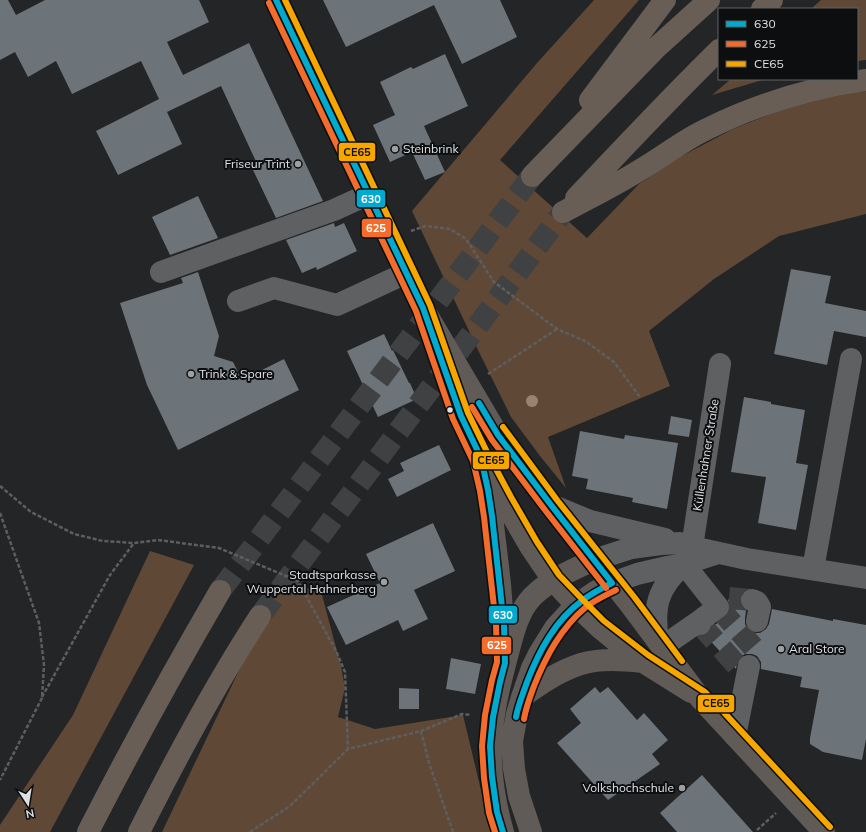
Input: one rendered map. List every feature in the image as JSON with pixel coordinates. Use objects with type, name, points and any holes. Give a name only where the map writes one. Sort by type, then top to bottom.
[{"type":"highway","points":[[665,0],[532,176],[656,48],[709,0]]},
{"type":"highway","points":[[763,8],[772,0]]},
{"type":"highway","points":[[718,51],[628,142],[563,212],[640,171],[672,149],[706,129],[784,97],[866,80]]},
{"type":"highway","points":[[88,832],[180,660],[220,591]]},
{"type":"highway","points":[[139,832],[187,739],[260,616]]},
{"type":"main road","points":[[276,0],[423,308],[498,435],[578,540],[629,603],[700,698],[824,832]]},
{"type":"main road","points":[[423,308],[461,416],[481,458],[530,546],[554,580],[576,605],[599,627],[643,662],[700,698]]},
{"type":"main road","points":[[481,458],[488,490],[497,556],[504,625],[505,663]]},
{"type":"main road","points":[[503,832],[497,812],[492,777],[490,746],[493,717],[500,682],[514,629],[522,611],[531,598],[554,580],[594,560]]},
{"type":"main road","points":[[531,832],[518,796],[512,741],[522,697],[532,668],[555,628],[576,605],[612,583]]},
{"type":"main road","points":[[522,697],[558,673],[582,664],[614,660],[643,662]]},
{"type":"street","points":[[161,272],[334,210],[369,194]]},
{"type":"street","points":[[238,301],[274,288],[337,305],[406,273]]},
{"type":"street","points":[[813,569],[851,360]]},
{"type":"street","name":"Küllenhahner Straße","points":[[685,551],[720,364]]},
{"type":"street","points":[[551,505],[590,521],[628,530],[685,551],[720,598],[718,607],[699,623],[660,644],[656,626],[656,610],[660,596],[685,551]]},
{"type":"street","points":[[594,560],[631,548],[660,544],[685,551],[719,553],[747,559],[866,578]]},
{"type":"street","points":[[612,583],[637,574],[667,567],[685,551]]},
{"type":"street","points":[[752,600],[757,602],[760,608],[757,621]]},
{"type":"street","points":[[735,736],[746,671]]},
{"type":"path","points":[[391,240],[425,226],[450,229],[466,239],[494,282],[557,329],[585,341],[614,362],[640,398]]},
{"type":"path","points":[[469,386],[557,329]]},
{"type":"path","points":[[0,486],[31,512],[74,534],[103,541],[134,543],[158,540],[219,548],[298,581],[337,653],[345,672],[348,749]]},
{"type":"path","points":[[0,513],[39,623],[44,665],[42,698]]},
{"type":"path","points":[[0,780],[42,698],[110,575],[134,543]]},
{"type":"path","points":[[250,832],[290,806],[348,749],[421,731],[462,714]]},
{"type":"path","points":[[421,731],[429,763],[453,832]]},
{"type":"path","points":[[757,830],[762,826]]},
{"type":"shaded area","points":[[594,0],[639,0],[500,160],[587,238],[639,184],[680,157],[733,129],[799,103],[866,91],[866,214],[779,236],[714,279],[649,331],[670,386],[548,437],[566,488],[511,417],[412,211],[537,63]]},
{"type":"shaded area","points":[[821,0],[866,0],[866,60],[858,61],[858,8],[812,8]]},
{"type":"shaded area","points":[[730,80],[763,80],[712,95]]},
{"type":"shaded area","points":[[150,551],[194,565],[50,832],[0,832],[0,825],[73,715]]},
{"type":"shaded area","points":[[284,576],[322,595],[341,666],[345,688],[338,717],[375,729],[463,715],[491,832],[162,832]]},
{"type":"building","points":[[0,0],[8,0],[16,15],[45,0],[199,0],[209,22],[167,42],[183,75],[249,43],[323,201],[276,218],[253,170],[259,168],[221,86],[167,112],[182,144],[118,175],[96,131],[159,99],[141,61],[72,94],[56,61],[28,77],[15,52],[0,60]]},
{"type":"building","points":[[323,0],[500,0],[517,37],[462,64],[434,5],[346,47]]},
{"type":"building","points":[[445,54],[468,106],[424,126],[445,172],[425,180],[412,152],[390,162],[373,125],[395,115],[380,82],[411,67],[413,69]]},
{"type":"building","points":[[198,196],[218,238],[170,255],[152,217]]},
{"type":"building","points":[[334,223],[335,227],[344,223],[357,251],[317,270],[316,267],[302,273],[286,240]]},
{"type":"building","points":[[791,269],[831,276],[825,303],[866,311],[866,337],[834,331],[827,365],[774,354]]},
{"type":"building","name":"Trink & Spare","points":[[198,272],[219,336],[214,356],[233,362],[242,380],[284,359],[299,390],[178,450],[147,385],[120,303],[183,283],[181,278]]},
{"type":"building","points":[[384,334],[417,399],[378,417],[347,351]]},
{"type":"building","points":[[744,397],[771,402],[771,404],[805,410],[796,463],[808,465],[796,530],[758,523],[766,477],[731,472]]},
{"type":"building","points":[[671,416],[692,420],[689,437],[668,434]]},
{"type":"building","points":[[580,431],[624,439],[625,435],[678,443],[667,509],[632,502],[633,498],[586,489],[588,479],[572,476]]},
{"type":"building","points":[[439,445],[451,470],[397,497],[388,479],[404,471],[400,463]]},
{"type":"building","points":[[433,523],[455,571],[414,590],[428,619],[403,631],[398,620],[346,645],[327,607],[380,583],[366,554]]},
{"type":"building","points":[[740,589],[743,592],[740,596],[740,602],[746,611],[745,624],[748,630],[754,633],[760,633],[766,629],[769,624],[772,609],[833,621],[833,619],[866,625],[866,739],[862,760],[823,752],[810,744],[819,690],[800,687],[802,677],[761,669],[761,662],[757,656],[752,654],[745,654],[740,657],[736,669],[705,635],[709,633],[712,627],[726,617],[730,606],[728,600]]},
{"type":"building","points":[[451,658],[481,664],[475,694],[446,689]]},
{"type":"building","points":[[595,687],[600,693],[608,687],[637,720],[644,713],[668,740],[652,754],[660,764],[608,800],[557,743],[581,723],[570,709]]},
{"type":"building","points":[[399,688],[419,689],[419,709],[399,709]]},
{"type":"building","points":[[702,775],[753,832],[677,832],[660,813]]},
{"type":"tunnel","points":[[220,591],[532,176]]},
{"type":"tunnel","points":[[260,616],[563,212]]},
{"type":"tunnel","points":[[729,598],[752,600]]},
{"type":"tunnel","points":[[718,607],[753,647]]},
{"type":"tunnel","points":[[700,624],[741,670]]},
{"type":"transit line","name":"630","points":[[276,0],[423,308],[461,416],[481,458],[492,516],[504,625],[505,663],[493,717],[490,746],[492,777],[497,812],[503,832]]},
{"type":"transit line","name":"CE65","points":[[285,0],[430,305],[468,413],[488,454],[537,542],[559,575],[604,621],[648,655],[705,692],[830,827]]},
{"type":"transit line","name":"625","points":[[269,3],[416,311],[453,419],[473,461],[484,517],[496,625],[497,662],[485,715],[482,746],[484,778],[489,813],[495,832]]},
{"type":"transit line","name":"630","points":[[479,403],[498,435],[612,583]]},
{"type":"transit line","name":"625","points":[[472,407],[492,440],[606,588]]},
{"type":"transit line","name":"CE65","points":[[503,427],[557,500],[635,598],[682,661]]},
{"type":"transit line","name":"630","points":[[516,717],[532,670],[549,637],[556,627],[564,617],[583,600],[612,583]]},
{"type":"transit line","name":"625","points":[[524,719],[534,686],[549,653],[562,633],[586,607],[616,590]]},
{"type":"place","name":"Steinbrink","points":[[395,149]]},
{"type":"place","name":"Friseur Trint","points":[[298,164]]},
{"type":"place","name":"Trink & Spare","points":[[191,374]]},
{"type":"place","name":"Stadtsparkasse Wuppertal Hahnerberg","points":[[384,582]]},
{"type":"place","name":"Aral Store","points":[[781,649]]},
{"type":"place","name":"Volkshochschule","points":[[682,788]]}]
